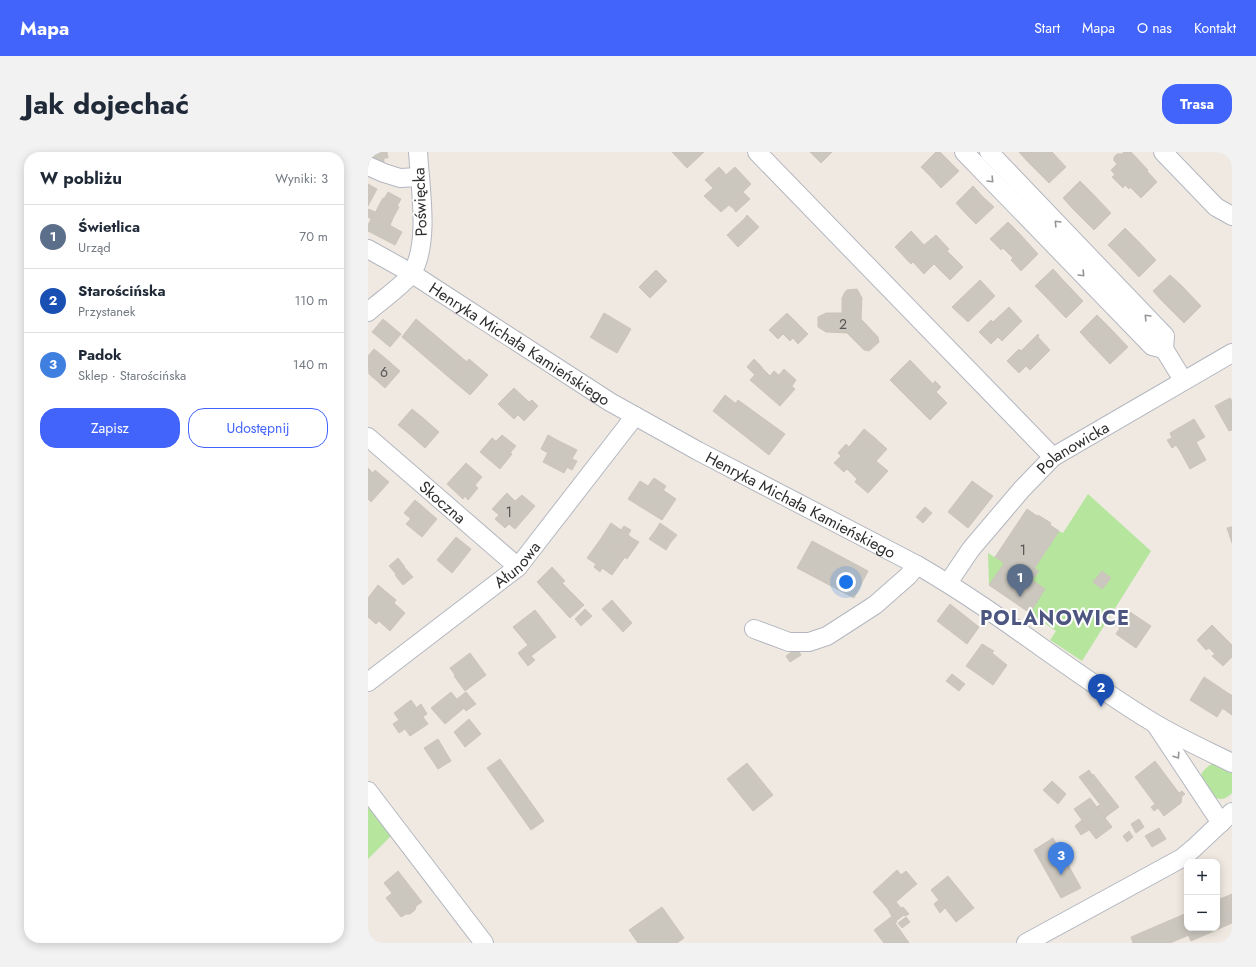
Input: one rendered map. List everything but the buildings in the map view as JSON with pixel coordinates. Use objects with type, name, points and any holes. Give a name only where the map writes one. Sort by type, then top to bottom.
[{"type":"street","name":"Poświęcka","points":[[412,273],[422,245],[418,152]]},
{"type":"street","points":[[757,152],[1053,457]]},
{"type":"street","points":[[964,152],[1152,346],[1164,349]]},
{"type":"street","points":[[989,152],[1165,336],[1164,349],[1183,380]]},
{"type":"street","points":[[1163,152],[1216,207],[1232,216]]},
{"type":"street","points":[[368,166],[400,178],[420,177]]},
{"type":"street","name":"Henryka Michała Kamieńskiego","points":[[368,249],[412,273],[580,383],[635,416],[698,451],[917,565],[948,583],[1155,724],[1230,758]]},
{"type":"street","points":[[368,312],[412,273]]},
{"type":"street","name":"Polanowicka","points":[[948,583],[971,549],[1022,489],[1053,457],[1183,380],[1232,353]]},
{"type":"street","name":"Ałunowa","points":[[368,682],[518,567],[635,416]]},
{"type":"street","name":"Skoczna","points":[[368,437],[518,567]]},
{"type":"street","points":[[754,629],[788,642],[809,642],[827,636],[875,605],[908,576],[917,565]]},
{"type":"street","points":[[1026,943],[1182,858],[1226,818],[1155,724]]},
{"type":"street","points":[[368,791],[484,943]]},
{"type":"green space","points":[[1088,494],[1151,551],[1082,661],[1050,640],[1056,631],[989,585],[988,553],[1028,578],[1059,531],[1063,533]]},
{"type":"green space","points":[[1214,763],[1232,772],[1232,793],[1222,799],[1214,796],[1201,777],[1204,770]]},
{"type":"green space","points":[[368,796],[394,833],[368,859]]},
{"type":"place","name":"Świetlica","points":[[1020,597]]},
{"type":"place","name":"Starościńska","points":[[1101,707]]},
{"type":"place","name":"Padok","points":[[1061,875]]},
{"type":"district","name":"POLANOWICE","points":[[1055,618]]}]
